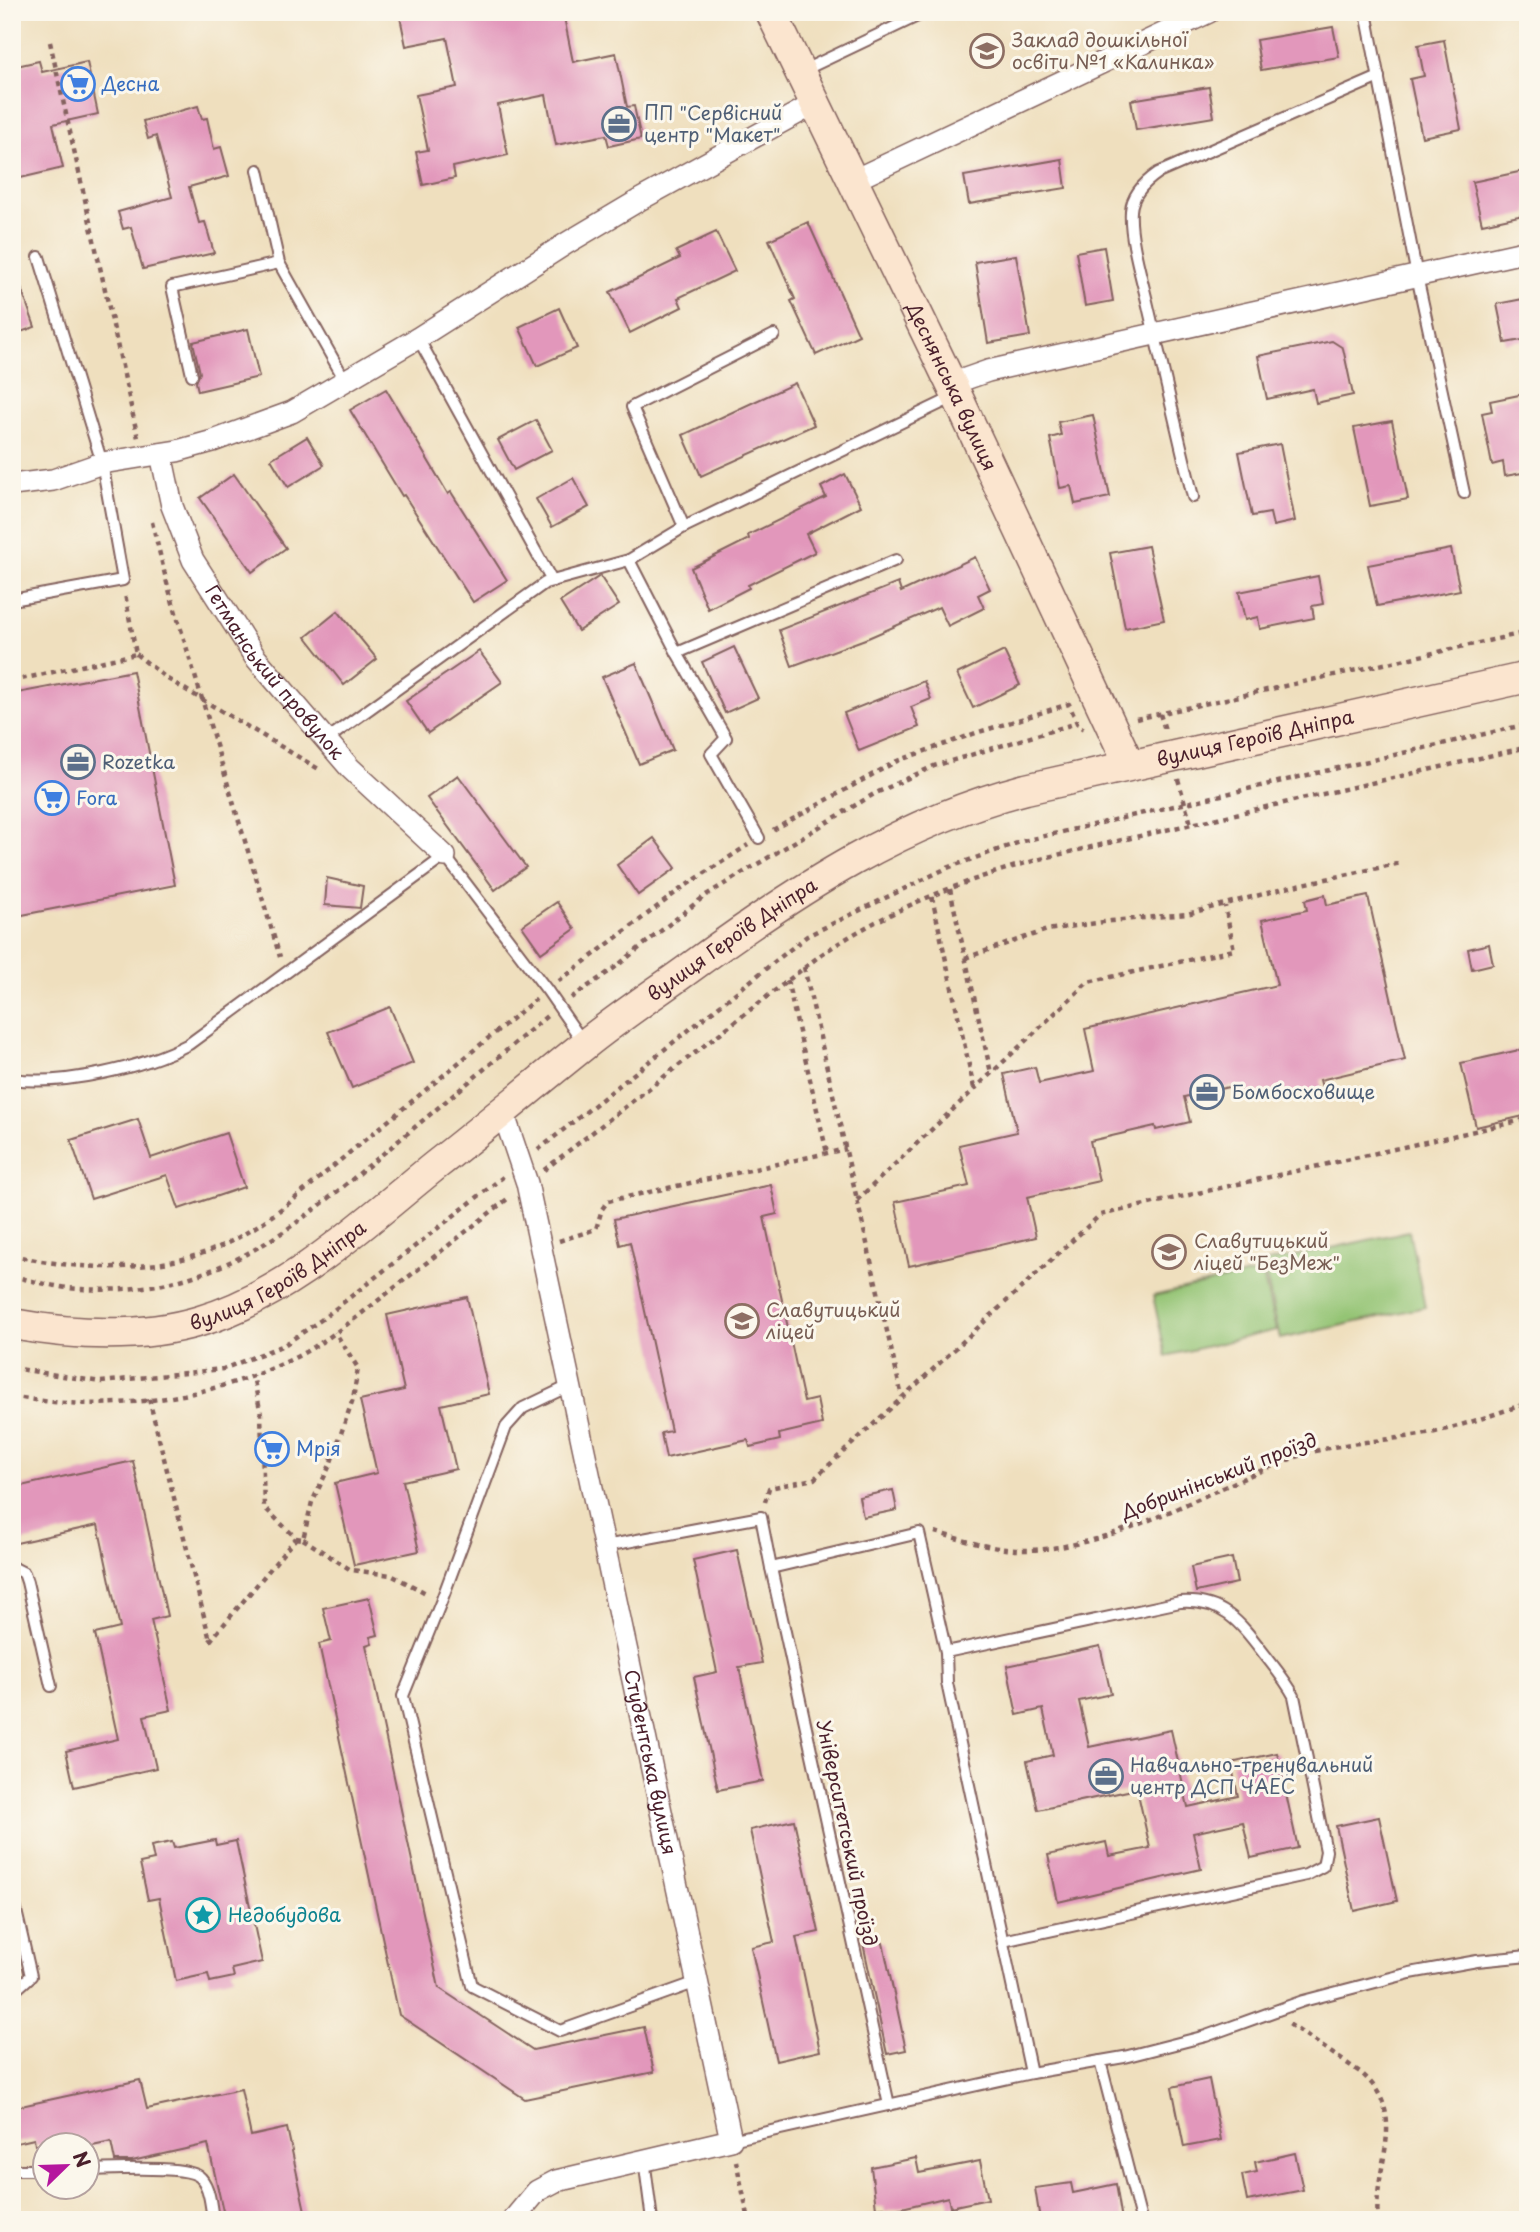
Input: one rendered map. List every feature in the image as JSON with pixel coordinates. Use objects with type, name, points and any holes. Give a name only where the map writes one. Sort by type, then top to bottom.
[{"type":"street","name":"Деснянська вулиця","points":[[771,12],[954,390],[1129,764]]},
{"type":"street","points":[[852,181],[1209,12]]},
{"type":"street","points":[[12,485],[53,480],[102,463],[161,454],[213,441],[277,419],[311,403],[609,218],[814,104]]},
{"type":"street","points":[[954,390],[988,371],[1528,251]]},
{"type":"street","name":"Гетманський провулок","points":[[161,454],[172,506],[193,560],[256,657],[350,768],[444,856]]},
{"type":"street","name":"вулиця Героїв Дніпра","points":[[12,1324],[57,1330],[139,1332],[184,1325],[217,1315],[285,1281],[364,1223],[584,1045],[795,893],[887,841],[976,803],[1129,764],[1528,677]]},
{"type":"street","name":"Студентська вулиця","points":[[503,1112],[523,1173],[540,1245],[731,2140]]},
{"type":"street","points":[[513,2220],[526,2202],[547,2184],[571,2176],[731,2140]]},
{"type":"lane","points":[[799,73],[926,12]]},
{"type":"lane","points":[[1366,12],[1417,276],[1464,494]]},
{"type":"lane","points":[[1193,497],[1132,222],[1134,198],[1147,180],[1158,173],[1379,77]]},
{"type":"lane","points":[[258,170],[279,263],[346,382]]},
{"type":"lane","points":[[12,600],[123,580],[102,463],[39,257]]},
{"type":"lane","points":[[192,375],[172,287],[279,263]]},
{"type":"lane","points":[[684,527],[632,407],[774,335]]},
{"type":"lane","points":[[418,338],[552,581]]},
{"type":"lane","points":[[326,740],[545,583],[629,560],[684,527],[954,390]]},
{"type":"lane","points":[[629,560],[677,653],[726,738],[711,754],[759,838]]},
{"type":"lane","points":[[677,653],[896,560]]},
{"type":"lane","points":[[12,1079],[58,1081],[141,1063],[183,1047],[444,856],[559,1006],[584,1045]]},
{"type":"lane","points":[[571,1385],[523,1408],[510,1420],[403,1696],[472,1986],[561,2031],[697,1982]]},
{"type":"lane","points":[[605,1546],[761,1517]]},
{"type":"lane","name":"Університетський проїзд","points":[[761,1517],[890,2105]]},
{"type":"lane","points":[[771,1568],[919,1533],[946,1652],[947,1683],[1031,2073]]},
{"type":"lane","points":[[12,1567],[24,1573],[27,1582],[51,1686]]},
{"type":"lane","points":[[946,1652],[1180,1602],[1192,1601],[1220,1608],[1239,1622],[1294,1696],[1326,1852],[1323,1866],[1306,1875],[1003,1941]]},
{"type":"lane","points":[[12,1892],[31,1976],[12,1993]]},
{"type":"lane","points":[[731,2140],[1031,2073],[1100,2061],[1206,2035],[1339,1991],[1427,1969],[1528,1956]]},
{"type":"lane","points":[[1100,2061],[1140,2220]]},
{"type":"lane","points":[[644,2159],[652,2220]]},
{"type":"lane","points":[[12,2170],[32,2170]]},
{"type":"lane","points":[[102,2170],[176,2170],[195,2173],[204,2183],[214,2220]]},
{"type":"path","points":[[123,580],[136,654],[166,678],[324,773],[350,768]]},
{"type":"path","points":[[1069,704],[1080,728],[1085,730],[1528,632]]},
{"type":"path","points":[[12,681],[136,654]]},
{"type":"path","points":[[12,1276],[77,1289],[114,1290],[205,1274],[238,1259],[292,1227],[344,1187],[559,1006],[613,968],[706,895],[874,794],[934,766],[1077,723]]},
{"type":"path","points":[[12,1396],[70,1403],[149,1399],[194,1392],[253,1376],[289,1361],[335,1332],[423,1266],[523,1173],[807,936],[947,868],[1023,841],[1528,724]]},
{"type":"path","points":[[523,1173],[804,967],[854,934],[950,889],[1048,858],[1528,747]]},
{"type":"path","points":[[965,958],[1047,930],[1187,914],[1298,885],[1401,863]]},
{"type":"path","points":[[950,889],[991,1073]]},
{"type":"path","points":[[932,897],[974,1089]]},
{"type":"path","points":[[857,1200],[1088,982],[1234,950],[1224,906]]},
{"type":"path","points":[[804,967],[902,1398]]},
{"type":"path","points":[[787,980],[827,1153]]},
{"type":"path","points":[[761,1517],[769,1488],[814,1479],[1100,1215],[1528,1119]]},
{"type":"path","points":[[540,1245],[596,1229],[601,1209],[608,1201],[846,1149]]},
{"type":"path","points":[[303,1539],[312,1502],[330,1465],[353,1399],[358,1368],[335,1332]]},
{"type":"path","points":[[253,1376],[261,1414],[264,1507],[296,1538],[303,1539],[351,1570],[391,1575],[441,1602]]},
{"type":"path","points":[[149,1399],[211,1641],[296,1538]]},
{"type":"path","name":"Добринінський проїзд","points":[[919,1533],[935,1532],[985,1546],[1027,1550],[1086,1540],[1147,1520],[1306,1454],[1336,1446],[1429,1433],[1528,1403]]},
{"type":"path","points":[[1273,2011],[1360,2072],[1370,2080],[1382,2098],[1387,2109],[1388,2130],[1377,2191],[1378,2220]]},
{"type":"path","points":[[731,2140],[749,2220]]},
{"type":"green space","points":[[1409,1231],[1425,1307],[1280,1339],[1263,1263]]},
{"type":"green space","points":[[1262,1271],[1276,1330],[1166,1356],[1153,1296]]},
{"type":"building","points":[[399,12],[563,12],[573,62],[616,53],[627,107],[634,106],[641,139],[609,146],[606,135],[556,145],[546,95],[498,105],[508,155],[453,167],[455,178],[423,185],[416,152],[428,150],[416,95],[457,87],[447,38],[406,46]]},
{"type":"building","points":[[1333,27],[1339,57],[1261,70],[1256,40]]},
{"type":"building","points":[[1444,40],[1461,129],[1422,137],[1410,79],[1424,76],[1418,45]]},
{"type":"building","points":[[39,61],[42,72],[87,62],[98,114],[53,124],[63,168],[12,180],[12,67]]},
{"type":"building","points":[[1209,87],[1214,117],[1136,130],[1131,100]]},
{"type":"building","points":[[198,106],[202,119],[207,118],[214,149],[221,147],[229,176],[189,187],[199,223],[205,222],[214,253],[143,269],[131,227],[123,229],[118,212],[172,197],[156,136],[148,139],[143,121]]},
{"type":"building","points":[[1062,159],[1066,188],[969,204],[964,176]]},
{"type":"building","points":[[1528,170],[1528,214],[1482,224],[1472,182]]},
{"type":"building","points":[[808,222],[859,335],[816,355],[791,301],[795,299],[769,240]]},
{"type":"building","points":[[716,232],[735,271],[678,298],[682,307],[630,333],[610,292],[680,258],[676,251]]},
{"type":"building","points":[[1104,247],[1113,301],[1085,306],[1076,252]]},
{"type":"building","points":[[1016,255],[1030,336],[988,343],[975,262]]},
{"type":"building","points":[[15,271],[35,327],[12,335],[12,272]]},
{"type":"building","points":[[1528,298],[1528,339],[1505,343],[1497,304]]},
{"type":"building","points":[[559,308],[577,348],[537,366],[519,327]]},
{"type":"building","points":[[248,329],[259,377],[198,391],[196,382],[200,373],[193,342]]},
{"type":"building","points":[[1332,341],[1343,348],[1353,395],[1316,403],[1313,389],[1267,399],[1258,356]]},
{"type":"building","points":[[795,383],[814,425],[701,476],[683,435]]},
{"type":"building","points":[[386,389],[448,494],[451,492],[507,580],[473,602],[404,495],[402,496],[350,410]]},
{"type":"building","points":[[1524,394],[1528,412],[1528,472],[1505,476],[1503,462],[1492,465],[1482,413],[1492,411],[1490,401]]},
{"type":"building","points":[[1093,415],[1110,497],[1075,504],[1071,486],[1060,488],[1050,438],[1061,435],[1058,422]]},
{"type":"building","points":[[536,420],[552,450],[514,470],[498,440]]},
{"type":"building","points":[[1392,421],[1408,499],[1370,506],[1354,428]]},
{"type":"building","points":[[307,437],[324,465],[288,487],[271,459]]},
{"type":"building","points":[[1280,444],[1295,521],[1273,526],[1270,513],[1252,516],[1239,452]]},
{"type":"building","points":[[234,474],[286,548],[252,572],[200,498]]},
{"type":"building","points":[[845,474],[861,506],[806,534],[815,552],[748,585],[749,588],[708,609],[691,568],[749,539],[748,535],[826,497],[821,487]]},
{"type":"building","points":[[573,478],[589,507],[552,527],[536,499]]},
{"type":"building","points":[[1148,546],[1164,620],[1125,628],[1110,553]]},
{"type":"building","points":[[1451,549],[1460,590],[1377,606],[1368,565]]},
{"type":"building","points":[[975,557],[990,589],[978,595],[984,608],[948,626],[939,607],[868,638],[792,666],[779,630],[898,583],[901,592]]},
{"type":"building","points":[[600,576],[619,605],[578,631],[560,602]]},
{"type":"building","points":[[1318,576],[1323,604],[1312,606],[1314,618],[1260,629],[1258,617],[1245,620],[1239,592]]},
{"type":"building","points":[[338,611],[377,659],[344,685],[306,637]]},
{"type":"building","points":[[734,647],[758,698],[725,713],[702,662]]},
{"type":"building","points":[[479,651],[502,682],[428,733],[406,701]]},
{"type":"building","points":[[1004,651],[1020,685],[973,708],[957,674]]},
{"type":"building","points":[[636,663],[673,750],[639,764],[602,677]]},
{"type":"building","points":[[133,671],[175,885],[12,917],[12,694]]},
{"type":"building","points":[[924,681],[931,699],[911,707],[919,727],[859,751],[844,713]]},
{"type":"building","points":[[458,775],[526,867],[495,890],[427,798]]},
{"type":"building","points":[[654,838],[676,868],[638,895],[617,865]]},
{"type":"building","points":[[327,878],[363,886],[360,908],[325,905]]},
{"type":"building","points":[[1325,895],[1327,905],[1368,896],[1405,1060],[1320,1080],[1323,1091],[1275,1101],[1273,1090],[1236,1098],[1233,1086],[1184,1097],[1190,1122],[1156,1130],[1155,1126],[1090,1141],[1099,1181],[1027,1197],[1036,1237],[909,1266],[895,1202],[969,1186],[959,1145],[1017,1132],[1004,1074],[1035,1067],[1039,1083],[1094,1071],[1085,1029],[1277,985],[1262,920],[1307,910],[1305,900]]},
{"type":"building","points":[[557,902],[575,929],[541,953],[522,926]]},
{"type":"building","points":[[1489,944],[1493,964],[1472,969],[1468,949]]},
{"type":"building","points":[[390,1007],[413,1063],[352,1088],[328,1032]]},
{"type":"building","points":[[1528,1048],[1528,1115],[1476,1127],[1461,1063]]},
{"type":"building","points":[[138,1119],[151,1158],[226,1133],[244,1187],[179,1209],[167,1175],[91,1199],[71,1140]]},
{"type":"building","points":[[771,1185],[777,1214],[764,1217],[804,1402],[817,1399],[822,1424],[779,1434],[780,1440],[750,1447],[748,1440],[666,1458],[661,1433],[671,1431],[630,1242],[620,1245],[614,1219]]},
{"type":"building","points":[[467,1297],[489,1394],[441,1405],[456,1469],[403,1481],[419,1551],[354,1565],[335,1483],[377,1473],[360,1400],[404,1390],[387,1315]]},
{"type":"building","points":[[133,1461],[167,1616],[151,1620],[171,1710],[144,1716],[156,1768],[74,1787],[66,1751],[118,1739],[95,1634],[120,1628],[98,1525],[12,1544],[12,1488]]},
{"type":"building","points":[[893,1490],[897,1510],[863,1517],[859,1497]]},
{"type":"building","points":[[737,1550],[762,1663],[739,1667],[763,1781],[718,1790],[694,1677],[717,1672],[693,1560]]},
{"type":"building","points":[[1232,1558],[1237,1583],[1196,1592],[1191,1567]]},
{"type":"building","points":[[369,1598],[378,1635],[370,1637],[372,1643],[366,1645],[439,1988],[533,2050],[644,2027],[654,2072],[525,2099],[399,2015],[319,1644],[331,1641],[323,1608]]},
{"type":"building","name":"Навчально-тренувальний центр ДСП ЧАЕС","points":[[1100,1646],[1111,1694],[1079,1701],[1089,1747],[1171,1730],[1188,1807],[1238,1796],[1231,1763],[1277,1753],[1298,1848],[1251,1858],[1243,1822],[1193,1833],[1201,1869],[1058,1902],[1048,1855],[1106,1842],[1109,1856],[1150,1848],[1137,1789],[1038,1810],[1027,1761],[1053,1755],[1043,1709],[1017,1715],[1007,1666]]},
{"type":"building","points":[[1379,1817],[1397,1901],[1354,1911],[1336,1826]]},
{"type":"building","points":[[794,1820],[819,1932],[796,1937],[820,2051],[776,2061],[751,1947],[774,1942],[750,1830]]},
{"type":"building","points":[[215,1840],[216,1845],[236,1841],[262,1962],[232,1969],[234,1977],[210,1982],[208,1974],[176,1981],[159,1898],[148,1900],[140,1863],[154,1860],[151,1846],[172,1842],[174,1848]]},
{"type":"building","points":[[861,1934],[883,1943],[906,2050],[887,2054]]},
{"type":"building","points":[[1209,2079],[1221,2140],[1184,2147],[1172,2087]]},
{"type":"building","points":[[140,2080],[147,2109],[241,2089],[251,2136],[287,2128],[307,2220],[225,2220],[208,2144],[132,2161],[115,2161],[111,2142],[102,2144],[102,2130],[32,2130],[32,2139],[12,2144],[12,2108]]},
{"type":"building","points":[[1295,2153],[1303,2190],[1247,2201],[1242,2175],[1257,2172],[1255,2162]]},
{"type":"building","points":[[916,2158],[919,2173],[980,2161],[988,2199],[950,2207],[948,2197],[885,2212],[884,2207],[876,2208],[871,2167]]},
{"type":"building","points":[[1071,2183],[1073,2193],[1116,2184],[1122,2220],[1040,2220],[1035,2188]]},
{"type":"place","name":"Заклад дошкільної освіти №1 «Калинка»","points":[[987,51]]},
{"type":"place","name":"Десна","points":[[78,84]]},
{"type":"place","name":"ПП \"Сервісний центр \"Макет\"","points":[[619,124]]},
{"type":"place","name":"Rozetka","points":[[78,762]]},
{"type":"place","name":"Fora","points":[[52,798]]},
{"type":"place","name":"Бомбосховище","points":[[1207,1092]]},
{"type":"place","name":"Славутицький ліцей \"БезМеж\"","points":[[1169,1252]]},
{"type":"place","name":"Славутицький ліцей","points":[[742,1321]]},
{"type":"place","name":"Мрiя","points":[[272,1449]]},
{"type":"place","name":"Навчально-тренувальний центр ДСП ЧАЕС","points":[[1106,1776]]},
{"type":"place","name":"Недобудова","points":[[203,1915]]}]
